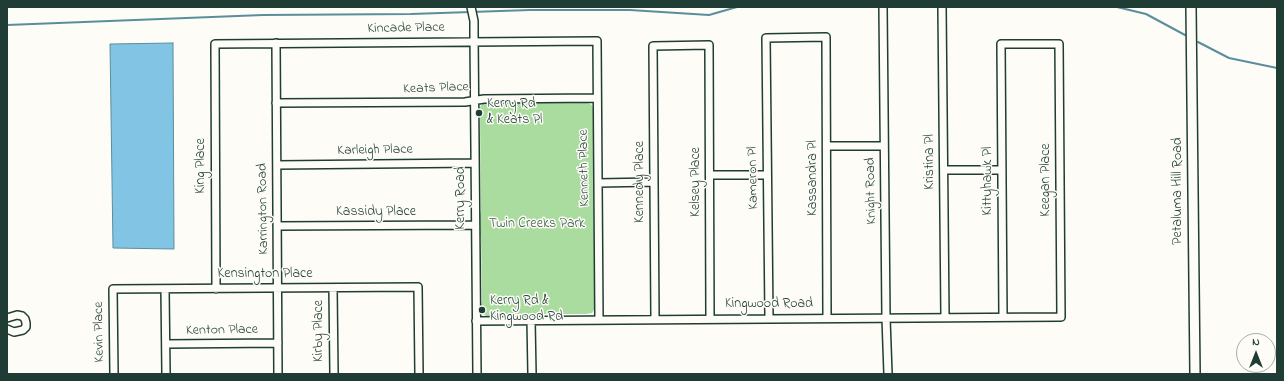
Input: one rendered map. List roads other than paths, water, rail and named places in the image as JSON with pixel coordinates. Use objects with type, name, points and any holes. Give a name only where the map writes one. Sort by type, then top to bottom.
[{"type":"main road","name":"Petaluma Hill Road","points":[[1192,7],[1195,374]]},
{"type":"street","name":"Kerry Road","points":[[471,7],[474,22],[477,374]]},
{"type":"street","name":"Knight Road","points":[[883,7],[886,318],[888,374]]},
{"type":"street","name":"Kristina Pl","points":[[942,7],[945,317]]},
{"type":"street","name":"Kameron Pl","points":[[769,318],[766,38],[826,37]]},
{"type":"street","name":"Kassandra Pl","points":[[826,37],[827,318]]},
{"type":"street","name":"Kincade Place","points":[[215,44],[597,40]]},
{"type":"street","name":"Kenneth Place","points":[[597,40],[599,320]]},
{"type":"street","name":"Karrington Road","points":[[276,43],[278,374]]},
{"type":"street","name":"King Place","points":[[215,44],[216,289]]},
{"type":"street","name":"Keegan Place","points":[[1001,44],[1059,44],[1061,316]]},
{"type":"street","name":"Kittyhawk Pl","points":[[1001,44],[1003,316]]},
{"type":"street","name":"Kelsey Place","points":[[653,46],[709,45],[710,319]]},
{"type":"street","name":"Kennedy Place","points":[[653,46],[655,319]]},
{"type":"street","name":"Keats Place","points":[[276,103],[457,102],[484,99],[597,98]]},
{"type":"street","points":[[827,146],[884,146]]},
{"type":"street","name":"Karleigh Place","points":[[276,165],[475,163]]},
{"type":"street","points":[[944,170],[1002,170]]},
{"type":"street","points":[[710,175],[767,175]]},
{"type":"street","points":[[598,183],[654,182]]},
{"type":"street","name":"Kassidy Place","points":[[277,226],[475,225]]},
{"type":"street","name":"Kensington Place","points":[[113,289],[418,287],[419,374]]},
{"type":"street","name":"Kirby Place","points":[[333,288],[334,374]]},
{"type":"street","name":"Kevin Place","points":[[113,289],[114,374]]},
{"type":"street","points":[[165,289],[166,374]]},
{"type":"street","points":[[7,318],[17,315],[22,316],[25,319],[26,327],[23,330],[14,332],[7,329]]},
{"type":"street","name":"Kingwood Road","points":[[476,321],[1061,316]]},
{"type":"street","points":[[531,320],[532,374]]},
{"type":"street","name":"Kenton Place","points":[[166,344],[278,343]]},
{"type":"water","points":[[173,43],[174,249],[113,248],[110,44]]},
{"type":"waterway","points":[[7,25],[263,15],[411,14],[530,10],[630,10],[709,15],[737,7]]},
{"type":"waterway","points":[[1117,7],[1146,14],[1185,35]]},
{"type":"waterway","points":[[1198,42],[1229,58],[1277,68]]},
{"type":"place","name":"Kerry Rd & Keats Pl","points":[[479,113]]},
{"type":"place","name":"Kerry Rd & Kingwood Rd","points":[[482,310]]},
{"type":"park label","name":"Twin Creeks Park","points":[[537,225]]}]
